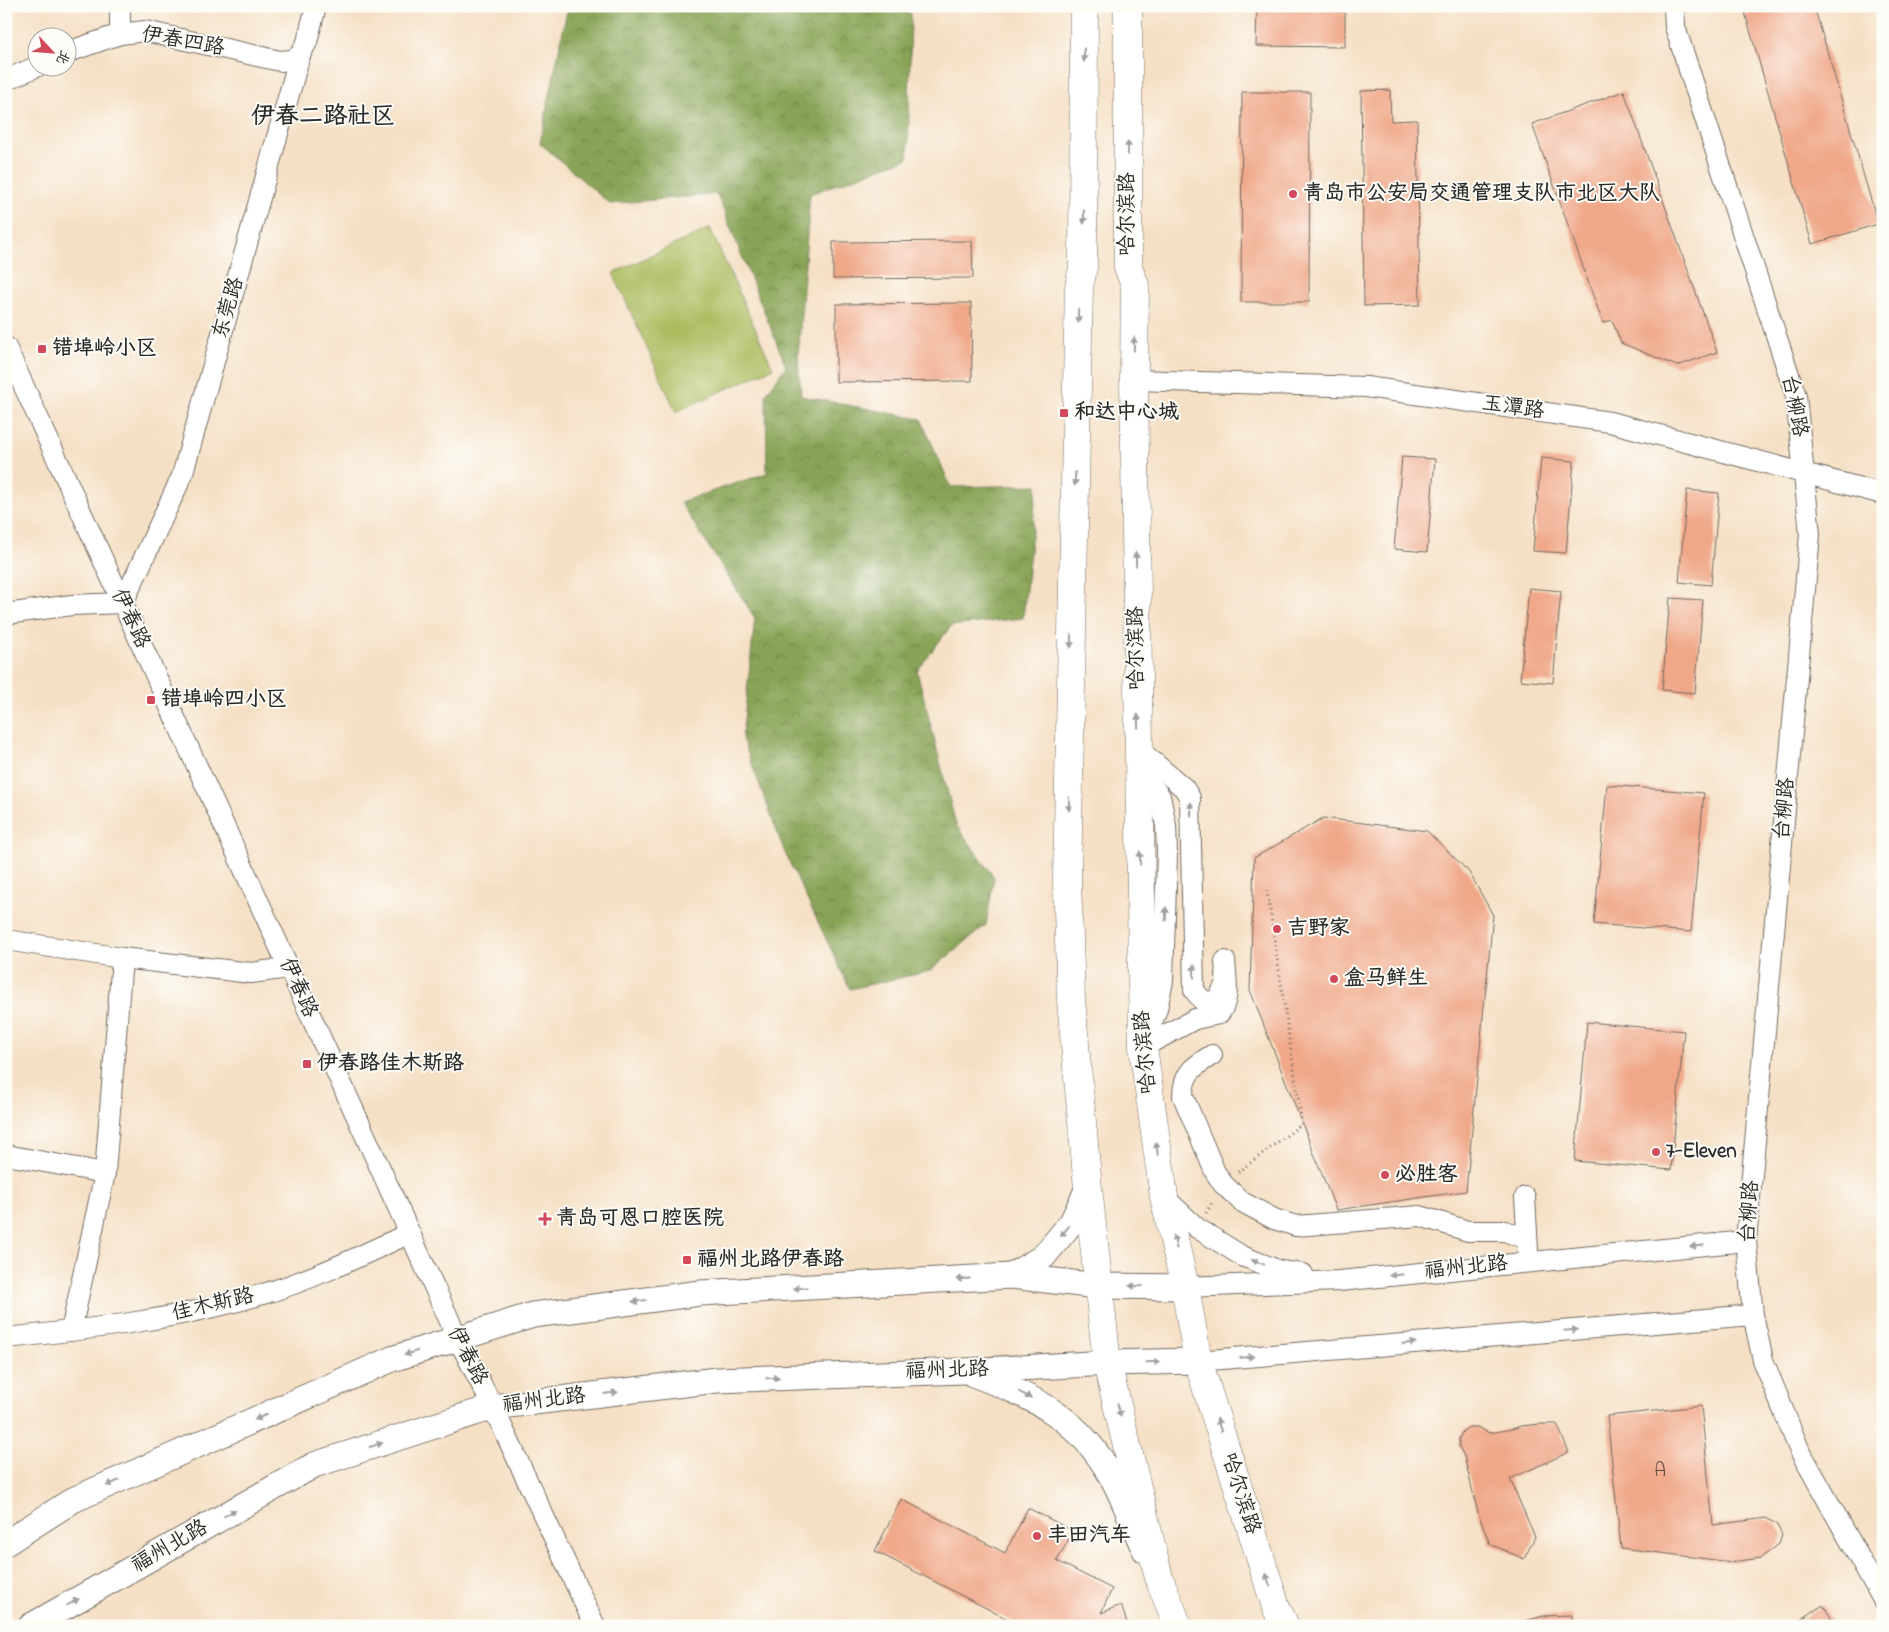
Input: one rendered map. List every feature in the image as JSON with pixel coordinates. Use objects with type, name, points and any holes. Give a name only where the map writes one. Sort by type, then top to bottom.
[{"type":"highway","name":"哈尔滨路","points":[[1084,6],[1083,268],[1079,287],[1067,880],[1070,1000],[1107,1363]]},
{"type":"highway","name":"哈尔滨路","points":[[1128,6],[1128,267],[1135,285],[1134,380],[1142,1047],[1164,1197],[1185,1287],[1198,1361],[1276,1607],[1285,1626]]},
{"type":"highway","points":[[1107,1363],[1159,1578],[1178,1626]]},
{"type":"main road","points":[[1011,1276],[1043,1257],[1072,1222],[1088,1188]]},
{"type":"main road","points":[[6,1543],[73,1500],[392,1359],[457,1337],[533,1315],[700,1293],[1011,1276],[1098,1286],[1185,1287]]},
{"type":"main road","name":"福州北路","points":[[31,1626],[314,1465],[493,1407],[717,1380],[964,1371],[1107,1363],[1198,1361]]},
{"type":"main road","points":[[964,1371],[1019,1392],[1055,1412],[1078,1431],[1098,1452],[1114,1481],[1138,1538],[1159,1578]]},
{"type":"street","points":[[120,6],[120,34]]},
{"type":"street","name":"东莞路","points":[[123,603],[182,476],[300,55],[307,42],[316,6]]},
{"type":"street","name":"台柳路","points":[[1674,6],[1675,27],[1796,396],[1810,534],[1746,1241],[1753,1315],[1764,1360],[1799,1449],[1883,1600]]},
{"type":"street","name":"伊春四路","points":[[78,49],[120,34],[145,31],[280,61],[292,60],[300,55]]},
{"type":"street","points":[[6,80],[28,70]]},
{"type":"street","name":"伊春路","points":[[6,347],[457,1337],[493,1407],[595,1626]]},
{"type":"street","name":"玉潭路","points":[[1134,380],[1366,387],[1610,422],[1883,494]]},
{"type":"street","points":[[6,614],[72,605],[123,603]]},
{"type":"street","points":[[1139,759],[1184,788],[1190,798],[1194,990],[1202,1000],[1210,1002],[1218,999],[1226,983]]},
{"type":"street","points":[[6,940],[122,958],[251,973],[290,968]]},
{"type":"street","points":[[71,1331],[105,1173],[122,958]]},
{"type":"street","points":[[1142,1047],[1195,1018],[1219,1014],[1226,1006],[1225,961]]},
{"type":"street","points":[[1212,1055],[1189,1071],[1183,1084],[1183,1096],[1215,1172],[1223,1184],[1242,1202],[1274,1219],[1296,1226],[1420,1216],[1468,1231],[1505,1231],[1527,1239]]},
{"type":"street","points":[[6,1155],[105,1173]]},
{"type":"street","points":[[1164,1197],[1197,1228],[1242,1256],[1280,1271],[1323,1276],[1339,1281]]},
{"type":"street","points":[[1525,1197],[1528,1262]]},
{"type":"street","name":"佳木斯路","points":[[6,1338],[71,1331],[200,1311],[264,1294],[311,1278],[410,1233]]},
{"type":"street","name":"福州北路","points":[[1185,1287],[1339,1281],[1746,1241]]},
{"type":"street","points":[[1198,1361],[1753,1315]]},
{"type":"path","points":[[1197,1228],[1223,1184],[1302,1124],[1267,890]]},
{"type":"green space","points":[[568,6],[892,6],[911,14],[908,158],[810,194],[798,358],[801,396],[921,419],[951,487],[1037,485],[1023,618],[951,626],[917,671],[956,825],[994,877],[986,925],[930,971],[850,989],[785,853],[742,738],[755,618],[680,502],[767,473],[766,394],[786,366],[717,194],[610,204],[540,143]]},
{"type":"green space","points":[[710,228],[773,368],[676,412],[613,273]]},
{"type":"building","points":[[1257,6],[1345,6],[1345,47],[1256,46]]},
{"type":"building","points":[[1743,6],[1814,6],[1878,224],[1812,244]]},
{"type":"building","points":[[1390,90],[1391,121],[1417,120],[1420,305],[1364,306],[1361,91]]},
{"type":"building","points":[[1624,91],[1717,352],[1677,366],[1621,343],[1612,320],[1603,323],[1532,124]]},
{"type":"building","points":[[1242,92],[1310,92],[1309,302],[1241,302]]},
{"type":"building","points":[[972,241],[973,278],[833,279],[833,242]]},
{"type":"building","points":[[971,303],[972,381],[836,382],[836,304]]},
{"type":"building","points":[[1402,457],[1435,459],[1427,552],[1394,549]]},
{"type":"building","points":[[1541,458],[1574,461],[1566,553],[1533,551]]},
{"type":"building","points":[[1687,490],[1719,493],[1711,585],[1679,582]]},
{"type":"building","points":[[1529,588],[1561,591],[1553,683],[1520,680]]},
{"type":"building","points":[[1670,598],[1703,600],[1695,693],[1662,690]]},
{"type":"building","points":[[1607,785],[1704,793],[1691,932],[1594,924]]},
{"type":"building","points":[[1323,818],[1427,831],[1469,872],[1493,915],[1466,1191],[1336,1210],[1250,990],[1254,858]]},
{"type":"building","points":[[1587,1022],[1684,1031],[1671,1170],[1575,1161]]},
{"type":"building","points":[[1701,1406],[1713,1525],[1766,1518],[1777,1525],[1782,1535],[1779,1544],[1761,1558],[1731,1562],[1621,1548],[1607,1416]]},
{"type":"building","points":[[1541,1424],[1557,1424],[1569,1452],[1510,1479],[1535,1537],[1524,1559],[1490,1544],[1478,1513],[1464,1456],[1459,1447],[1459,1438],[1463,1431],[1469,1427],[1477,1427],[1489,1433]]},
{"type":"building","points":[[901,1499],[1005,1553],[1028,1508],[1073,1531],[1057,1561],[1112,1589],[1101,1613],[1121,1605],[1128,1626],[1021,1626],[875,1551]]},
{"type":"building","points":[[1823,1605],[1836,1626],[1791,1626]]},
{"type":"building","points":[[1572,1615],[1572,1626],[1507,1626],[1543,1616]]},
{"type":"place","name":"青岛市公安局交通管理支队市北区大队","points":[[1293,194]]},
{"type":"place","name":"错埠岭小区","points":[[42,349]]},
{"type":"place","name":"和达中心城","points":[[1064,413]]},
{"type":"place","name":"错埠岭四小区","points":[[151,700]]},
{"type":"place","name":"吉野家","points":[[1277,929]]},
{"type":"place","name":"盒马鲜生","points":[[1334,979]]},
{"type":"place","name":"伊春路佳木斯路","points":[[307,1064]]},
{"type":"place","name":"7-Eleven","points":[[1656,1152]]},
{"type":"place","name":"必胜客","points":[[1385,1175]]},
{"type":"place","name":"青岛可恩口腔医院","points":[[545,1219]]},
{"type":"place","name":"福州北路伊春路","points":[[687,1260]]},
{"type":"place","name":"丰田汽车","points":[[1037,1536]]},
{"type":"district","name":"伊春二路社区","points":[[323,117]]}]
